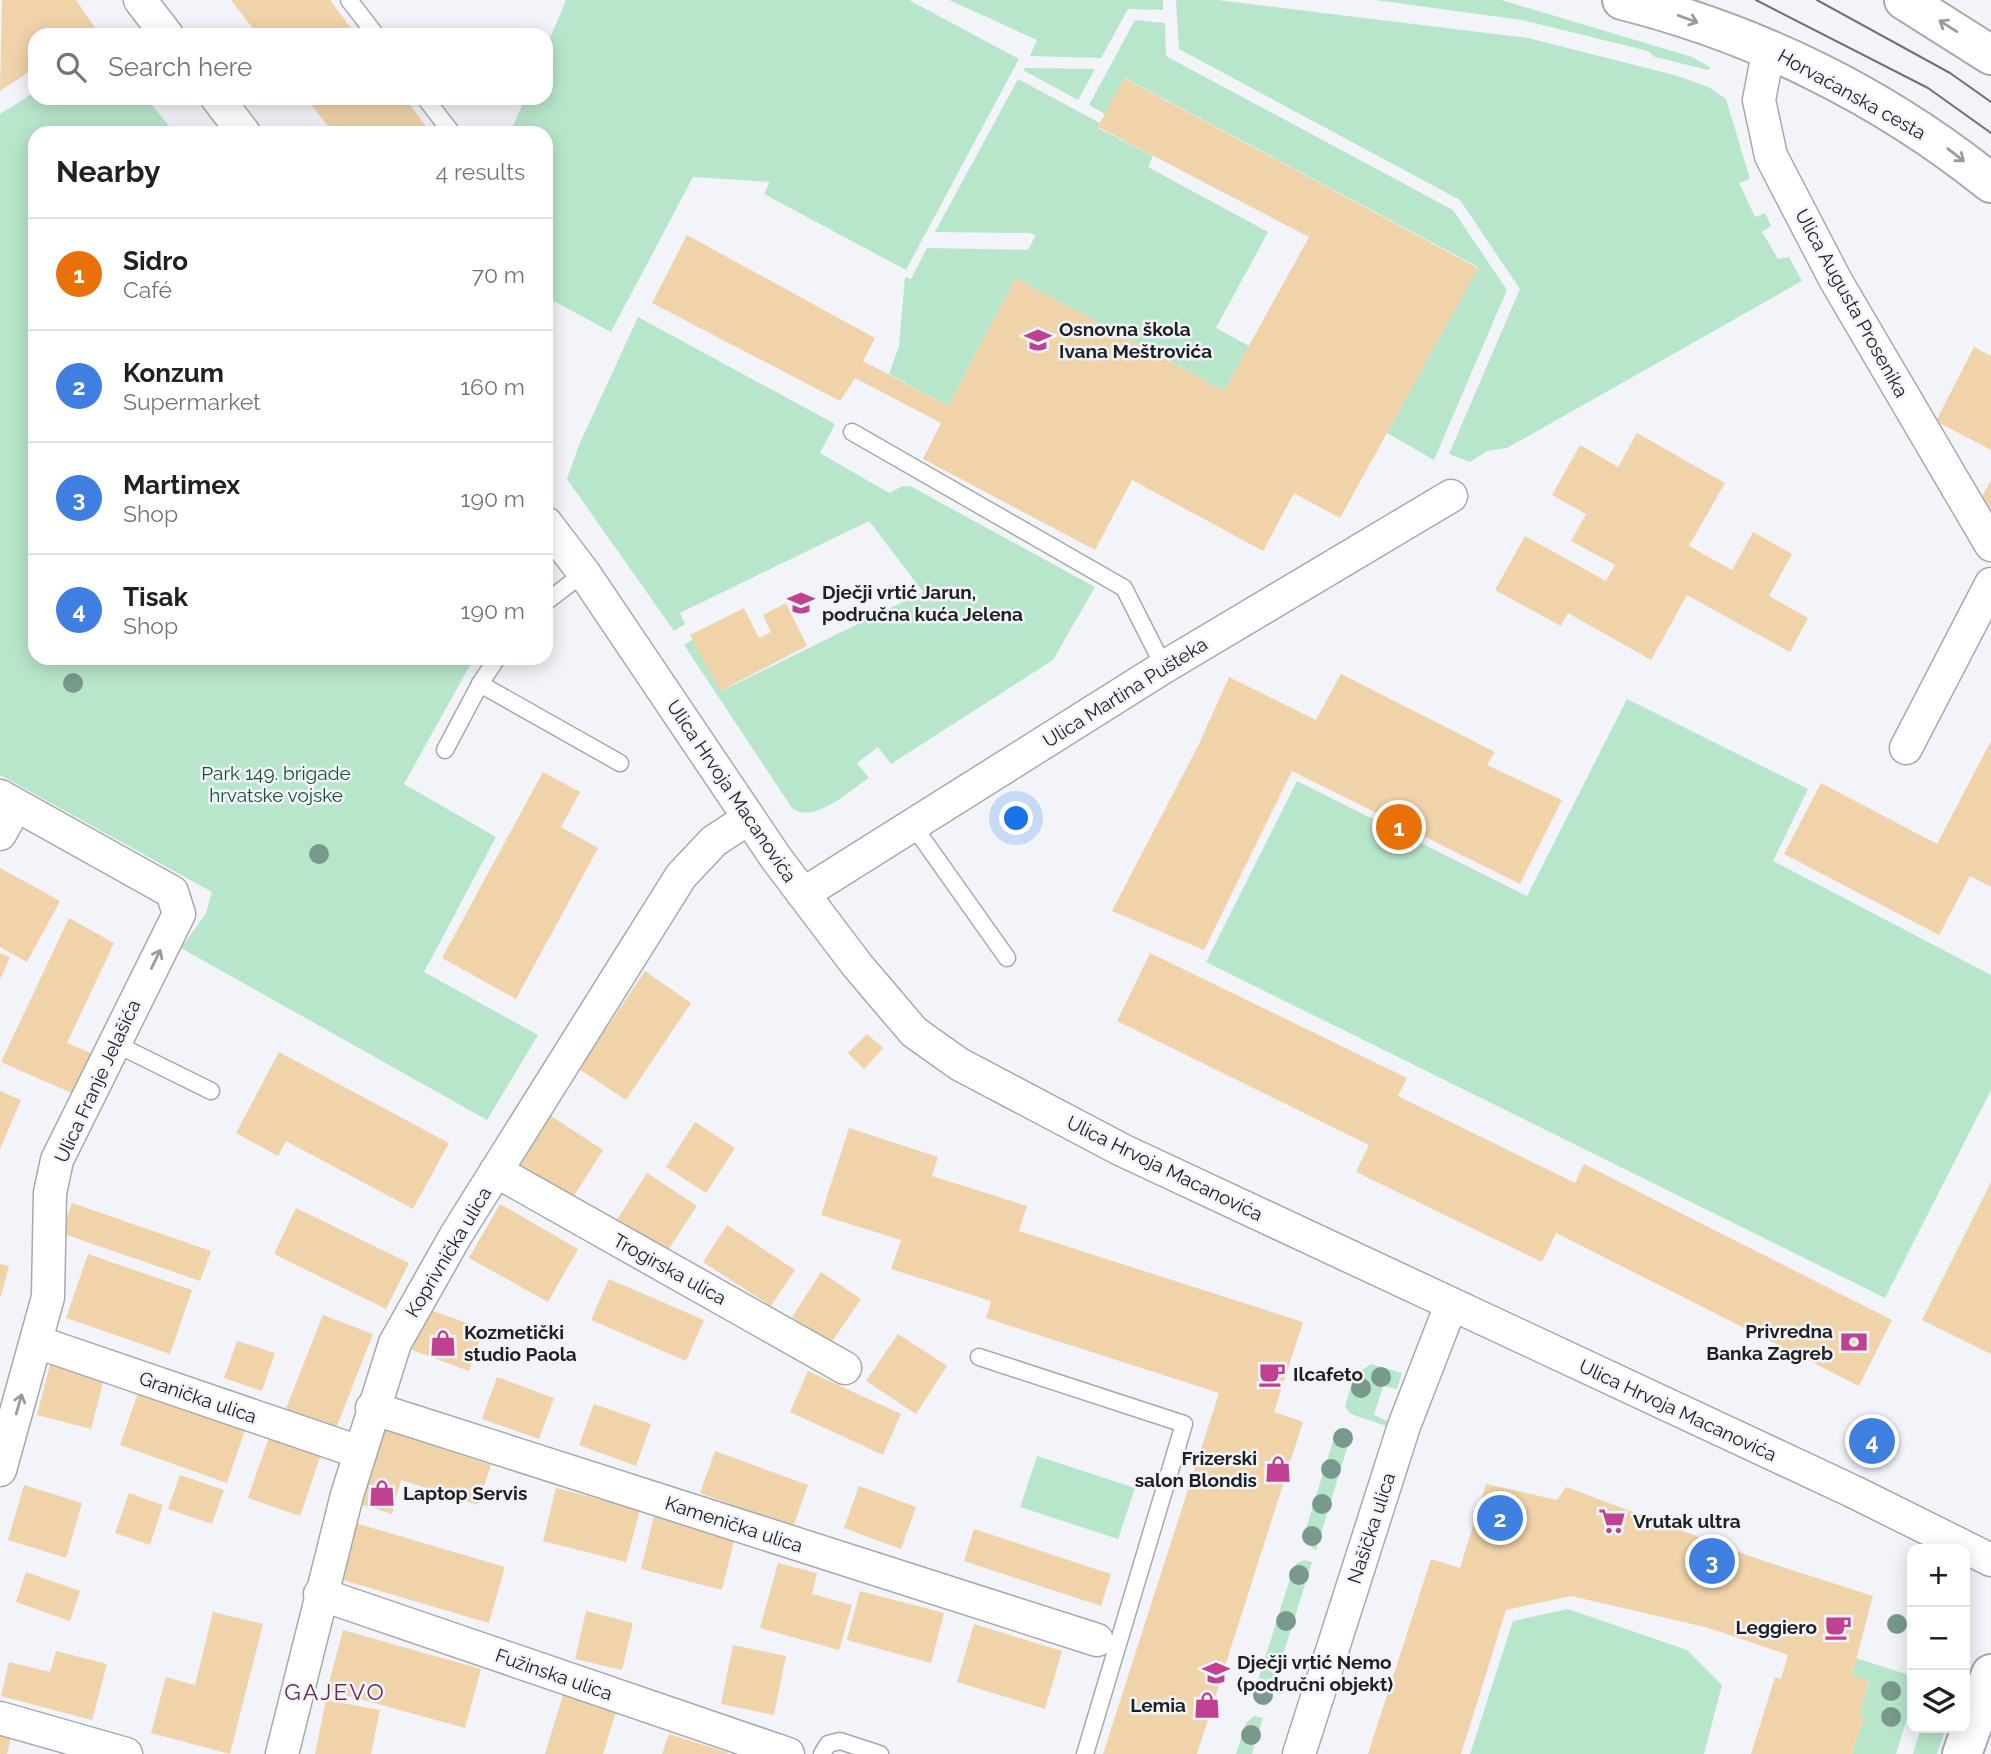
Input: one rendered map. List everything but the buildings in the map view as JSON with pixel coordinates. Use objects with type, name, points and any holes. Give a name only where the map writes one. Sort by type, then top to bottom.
[{"type":"street","points":[[140,0],[162,28]]},
{"type":"street","name":"Horvaćanska cesta","points":[[1622,0],[1664,11],[1769,48],[1848,87],[1947,148],[1991,183]]},
{"type":"street","points":[[1904,0],[1991,55]]},
{"type":"street","name":"Ulica Augusta Prosenika","points":[[1769,48],[1759,100],[1771,156],[1836,282],[1991,545]]},
{"type":"street","points":[[222,105],[239,126]]},
{"type":"street","name":"Ulica Martina Pušteka","points":[[803,894],[1164,667],[1451,496]]},
{"type":"street","name":"Ulica Hrvoja Macanovića","points":[[553,532],[584,573],[803,894],[891,1007],[914,1032],[959,1064],[1122,1150],[1852,1491],[1991,1560]]},
{"type":"street","points":[[1906,748],[1991,584]]},
{"type":"street","points":[[0,834],[8,801]]},
{"type":"street","name":"Ulica Franje Jelašića","points":[[0,1470],[48,1297],[50,1193],[57,1160],[178,914],[172,892],[8,801]]},
{"type":"street","name":"Koprivnička ulica","points":[[282,1754],[320,1594],[359,1452],[395,1343],[437,1266],[681,876],[714,841],[749,818]]},
{"type":"street","name":"Trogirska ulica","points":[[496,1171],[845,1368]]},
{"type":"street","name":"Našička ulica","points":[[1299,1754],[1404,1426],[1451,1305]]},
{"type":"street","name":"Granička ulica","points":[[37,1342],[359,1452]]},
{"type":"street","name":"Kamenička ulica","points":[[372,1408],[1097,1640]]},
{"type":"street","name":"Fužinska ulica","points":[[320,1594],[788,1754]]},
{"type":"street","points":[[1962,1754],[1991,1675]]},
{"type":"street","points":[[0,1718],[126,1754]]},
{"type":"lane","points":[[349,0],[371,28]]},
{"type":"lane","points":[[430,105],[447,126]]},
{"type":"lane","points":[[852,432],[1124,588],[1164,667]]},
{"type":"lane","points":[[553,597],[584,573]]},
{"type":"lane","points":[[445,750],[492,665]]},
{"type":"lane","points":[[480,684],[620,763]]},
{"type":"lane","points":[[912,824],[1007,958]]},
{"type":"lane","points":[[114,1043],[211,1091]]},
{"type":"lane","points":[[979,1357],[1184,1424],[1085,1754]]},
{"type":"lane","points":[[822,1754],[828,1744],[840,1741],[880,1754]]},
{"type":"green space","points":[[566,0],[909,0],[1019,59],[906,270],[764,194],[770,182],[693,177],[611,332],[553,301],[553,126],[513,126],[522,105],[553,105],[553,31]]},
{"type":"green space","points":[[949,0],[1163,0],[1163,10],[1128,9],[1101,58],[1030,56],[1037,40]]},
{"type":"green space","points":[[1176,0],[1217,0],[1528,38],[1678,76],[1710,88],[1726,99],[1750,179],[1739,183],[1755,217],[1765,213],[1771,226],[1762,232],[1778,259],[1789,257],[1802,281],[1507,448],[1487,451],[1470,462],[1449,454],[1520,289],[1460,200],[1179,49]]},
{"type":"green space","points":[[1375,0],[1501,0],[1692,57],[1711,68],[1708,70],[1655,57],[1648,51],[1522,20]]},
{"type":"green space","points":[[1135,20],[1165,23],[1166,56],[1453,210],[1507,290],[1434,460],[1387,433],[1478,267],[1125,78],[1105,114],[1089,105]]},
{"type":"green space","points":[[1095,69],[1078,100],[1023,70]]},
{"type":"green space","points":[[1018,79],[1100,123],[1098,128],[1153,156],[1148,167],[1268,232],[1216,328],[1249,346],[1224,391],[1016,278],[948,406],[889,374],[899,346],[905,277],[911,279],[927,248],[1028,250],[1036,235],[935,232]]},
{"type":"green space","name":"Park 149. brigade hrvatske vojske","points":[[28,96],[28,105],[152,105],[169,126],[28,126],[28,665],[470,665],[404,784],[496,837],[424,972],[538,1035],[487,1120],[181,948],[206,913],[212,892],[0,775],[0,114]]},
{"type":"green space","points":[[638,317],[835,424],[820,453],[889,493],[903,486],[910,486],[1095,587],[1053,660],[891,764],[878,747],[857,763],[869,778],[832,804],[811,812],[792,808],[684,645],[693,639],[721,691],[923,592],[869,521],[680,613],[685,624],[674,631],[567,479],[579,445]]},
{"type":"green space","points":[[1627,699],[1808,789],[1773,861],[1991,975],[1991,1090],[1885,1298],[1206,962],[1297,781],[1527,896]]},
{"type":"green space","points":[[1371,1364],[1402,1373],[1397,1389],[1383,1386],[1374,1415],[1387,1421],[1386,1426],[1351,1414],[1345,1407],[1354,1375]]},
{"type":"green space","points":[[1345,1430],[1352,1432],[1316,1550],[1304,1542],[1304,1535],[1334,1438]]},
{"type":"green space","points":[[1037,1456],[1135,1488],[1118,1539],[1020,1507]]},
{"type":"green space","points":[[1304,1560],[1312,1562],[1267,1706],[1258,1702],[1255,1690],[1293,1569],[1297,1563]]},
{"type":"green space","points":[[1568,1609],[1687,1650],[1722,1685],[1704,1754],[1470,1754],[1513,1621]]},
{"type":"green space","points":[[1856,1658],[1907,1674],[1907,1718],[1896,1754],[1852,1754],[1864,1717],[1859,1716],[1869,1682],[1852,1675]]},
{"type":"green space","points":[[1254,1716],[1263,1718],[1252,1754],[1236,1754],[1246,1723]]},
{"type":"green space","points":[[1919,1733],[1944,1733],[1937,1754],[1913,1754]]},
{"type":"tram line","points":[[1756,0],[1928,88],[1991,133]]},
{"type":"tram line","points":[[1817,0],[1950,73],[1991,102]]},
{"type":"place","name":"Osnovna škola Ivana Meštrovića","points":[[1038,340]]},
{"type":"place","name":"Dječji vrtić Jarun, područna kuća Jelena","points":[[801,603]]},
{"type":"place","name":"Sidro","points":[[1399,827]]},
{"type":"place","name":"Privredna Banka Zagreb","points":[[1854,1342]]},
{"type":"place","name":"Kozmetički studio Paola","points":[[443,1343]]},
{"type":"place","name":"Ilcafeto","points":[[1272,1374]]},
{"type":"place","name":"Tisak","points":[[1872,1441]]},
{"type":"place","name":"Frizerski salon Blondis","points":[[1278,1469]]},
{"type":"place","name":"Laptop Servis","points":[[382,1493]]},
{"type":"place","name":"Konzum","points":[[1500,1518]]},
{"type":"place","name":"Vrutak ultra","points":[[1612,1521]]},
{"type":"place","name":"Martimex","points":[[1712,1561]]},
{"type":"place","name":"Leggiero","points":[[1838,1627]]},
{"type":"place","name":"Dječji vrtić Nemo (područni objekt)","points":[[1216,1673]]},
{"type":"place","name":"Lemia","points":[[1207,1705]]},
{"type":"district","name":"GAJEVO","points":[[335,1691]]}]
